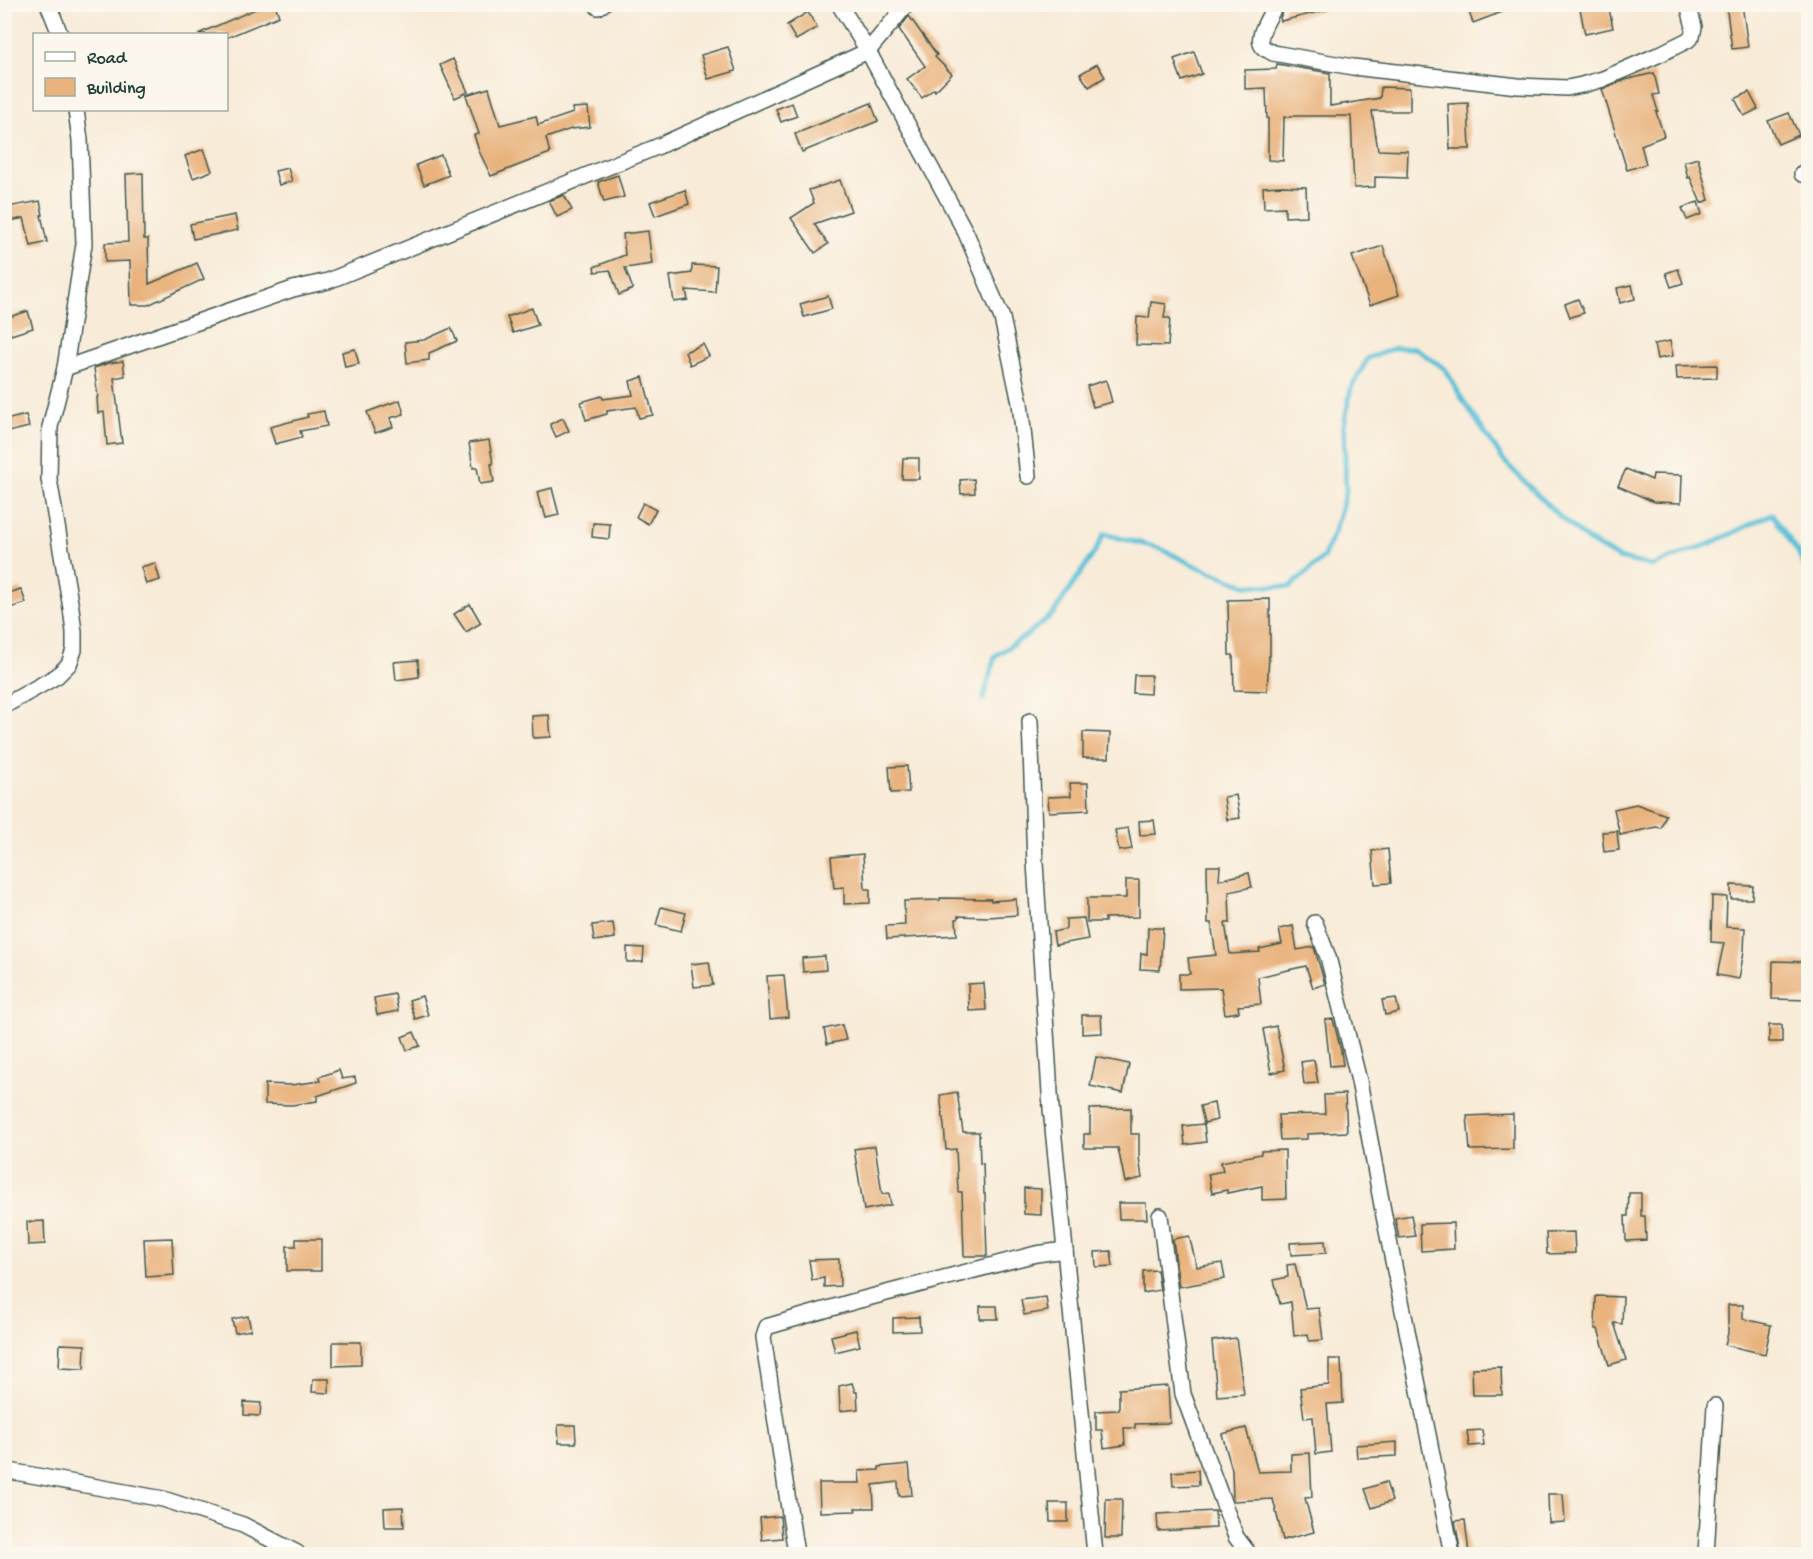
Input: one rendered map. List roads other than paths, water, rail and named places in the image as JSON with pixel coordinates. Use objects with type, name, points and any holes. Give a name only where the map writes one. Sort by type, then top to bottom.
[{"type":"street","points":[[48,4],[60,33]]},
{"type":"street","points":[[839,4],[868,51],[966,233],[1002,318],[1020,403],[1028,476]]},
{"type":"street","points":[[65,368],[293,289],[328,281],[659,146],[868,51],[907,4]]},
{"type":"street","points":[[1276,4],[1260,34],[1263,48],[1273,53],[1364,68],[1518,86],[1568,87],[1603,79],[1688,40],[1692,36],[1694,27],[1688,4]]},
{"type":"street","points":[[4,706],[57,676],[69,664],[74,650],[71,608],[49,479],[50,428],[65,368],[84,244],[80,140],[76,111]]},
{"type":"street","points":[[1030,721],[1035,863],[1051,1108],[1095,1554]]},
{"type":"street","points":[[1315,923],[1328,957],[1359,1081],[1452,1554]]},
{"type":"street","points":[[1161,1216],[1183,1394],[1236,1537],[1249,1554]]},
{"type":"street","points":[[796,1554],[764,1337],[766,1327],[1036,1254],[1065,1250]]},
{"type":"street","points":[[1706,1554],[1715,1406]]},
{"type":"street","points":[[4,1470],[163,1499],[243,1525],[297,1553]]},
{"type":"waterway","points":[[983,699],[995,656],[1053,614],[1096,550],[1104,534],[1159,548],[1196,566],[1245,585],[1290,587],[1323,558],[1335,530],[1346,491],[1344,425],[1351,388],[1368,358],[1395,348],[1415,348],[1445,369],[1464,402],[1504,461],[1559,516],[1589,541],[1618,558],[1652,566],[1714,542],[1772,514],[1798,552],[1808,574]]}]
